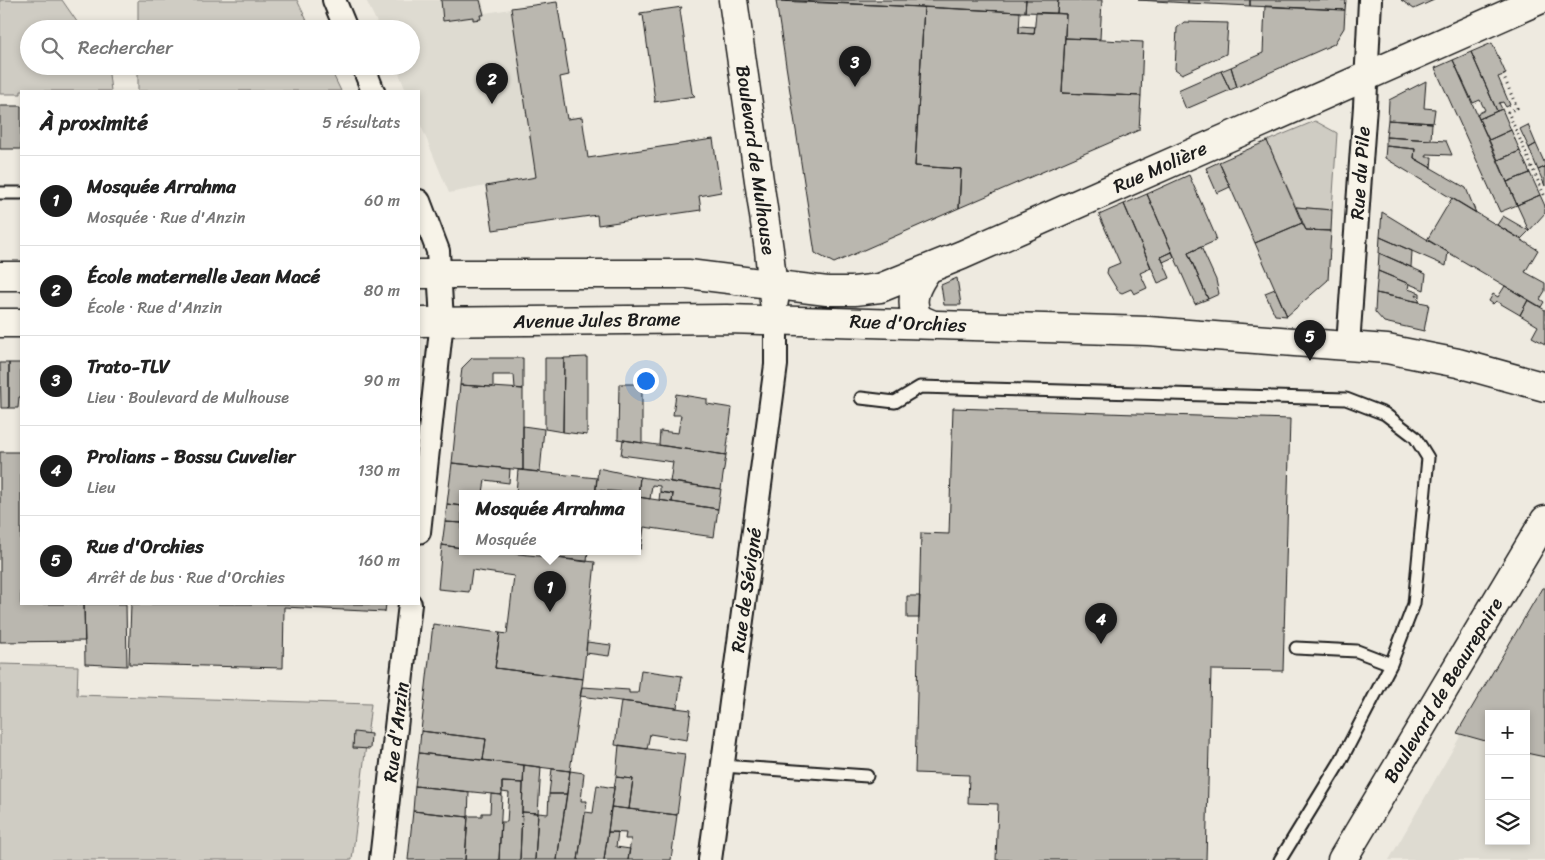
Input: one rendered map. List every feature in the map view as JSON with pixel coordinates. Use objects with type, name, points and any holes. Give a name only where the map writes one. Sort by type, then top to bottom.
[{"type":"street","points":[[334,0],[342,20]]},
{"type":"street","name":"Boulevard de Mulhouse","points":[[733,0],[776,320]]},
{"type":"street","name":"Rue du Pile","points":[[1348,345],[1370,0]]},
{"type":"street","name":"Rue Molière","points":[[772,283],[827,291],[870,290],[889,284],[928,269],[1539,0]]},
{"type":"street","points":[[367,75],[373,90]]},
{"type":"street","points":[[420,204],[438,251],[430,274],[430,322],[420,513]]},
{"type":"street","points":[[928,269],[916,287],[913,305],[919,319],[931,324]]},
{"type":"street","points":[[430,274],[663,273],[772,283]]},
{"type":"street","points":[[0,276],[20,276]]},
{"type":"street","name":"Rue d'Orchies","points":[[776,320],[1148,331],[1348,345],[1387,349],[1458,363],[1545,387]]},
{"type":"street","name":"Avenue Jules Brame","points":[[430,322],[776,320]]},
{"type":"street","name":"Rue de Sévigné","points":[[710,860],[776,365],[776,320]]},
{"type":"street","points":[[0,323],[20,323]]},
{"type":"street","name":"Boulevard de Beaurepaire","points":[[1342,860],[1545,520]]},
{"type":"street","name":"Rue d'Anzin","points":[[381,860],[410,605]]},
{"type":"lane","points":[[0,193],[20,193]]},
{"type":"lane","points":[[861,398],[895,402],[920,387],[1346,399],[1385,414],[1415,437],[1428,458],[1414,604],[1391,664],[1340,762],[1280,860]]},
{"type":"lane","points":[[1296,648],[1357,651],[1391,664]]},
{"type":"lane","points":[[722,766],[868,776]]},
{"type":"path","points":[[1503,75],[1517,108],[1508,112],[1545,197]]},
{"type":"shaded area","points":[[0,0],[62,0],[76,20],[20,20],[20,75],[109,75],[111,90],[20,90],[20,94],[0,94]]},
{"type":"shaded area","points":[[138,0],[297,0],[307,20],[138,20]]},
{"type":"shaded area","points":[[366,0],[482,0],[485,13],[557,2],[569,75],[560,77],[567,118],[581,117],[588,158],[713,139],[721,192],[699,196],[701,210],[598,225],[596,215],[493,230],[486,186],[449,193],[420,123],[420,90],[406,90],[400,75],[420,75],[420,20],[376,20]]},
{"type":"shaded area","points":[[138,75],[333,75],[341,90],[138,90]]},
{"type":"shaded area","points":[[1315,121],[1337,133],[1332,210],[1296,207],[1267,141]]},
{"type":"shaded area","points":[[1545,583],[1545,860],[1389,860],[1461,735],[1457,733]]},
{"type":"shaded area","points":[[0,664],[78,666],[77,695],[371,704],[352,860],[0,860]]},
{"type":"building","points":[[441,0],[480,0],[484,15],[480,15],[481,19],[473,20],[473,17],[443,21]]},
{"type":"building","points":[[776,0],[1026,0],[1025,12],[1020,12]]},
{"type":"building","points":[[1026,0],[1058,0],[1057,13],[1025,12]]},
{"type":"building","points":[[1058,0],[1102,0],[1100,39],[1065,38],[1066,14],[1057,13]]},
{"type":"building","points":[[1138,0],[1188,0],[1188,3]]},
{"type":"building","points":[[1188,0],[1250,0],[1250,6],[1188,3]]},
{"type":"building","points":[[1250,0],[1346,0],[1345,10],[1250,6]]},
{"type":"building","points":[[1401,0],[1434,0],[1414,9]]},
{"type":"building","points":[[776,1],[924,7],[915,166],[961,169],[959,208],[834,263],[815,253]]},
{"type":"building","points":[[557,2],[569,75],[560,77],[567,119],[582,117],[588,158],[713,139],[721,192],[699,196],[701,210],[598,225],[597,215],[493,230],[486,186],[536,177],[511,8]]},
{"type":"building","points":[[1265,6],[1345,10],[1344,28],[1334,44],[1237,87],[1231,67],[1263,53]]},
{"type":"building","points":[[682,7],[680,10],[692,93],[695,96],[654,102],[643,15],[640,16],[640,13]]},
{"type":"building","points":[[924,7],[1020,12],[1019,33],[1034,34],[1036,13],[1066,14],[1062,93],[1141,96],[1139,130],[959,208],[961,169],[915,166]]},
{"type":"building","points":[[1184,22],[1228,23],[1226,54],[1182,74],[1175,69],[1177,28]]},
{"type":"building","points":[[1019,26],[1035,27],[1034,34],[1019,33]]},
{"type":"building","points":[[1065,38],[1143,42],[1141,96],[1062,93]]},
{"type":"building","points":[[1492,43],[1506,74],[1498,77],[1510,105],[1506,107],[1503,102],[1499,103],[1502,109],[1497,111],[1471,52]]},
{"type":"building","points":[[1471,52],[1497,111],[1479,119],[1477,114],[1485,110],[1480,100],[1473,103],[1453,60]]},
{"type":"building","points":[[1453,60],[1517,205],[1500,212],[1435,68]]},
{"type":"building","points":[[1231,67],[1237,87],[1230,90],[1221,71]]},
{"type":"building","points":[[1221,71],[1230,90],[1186,109],[1178,90]]},
{"type":"building","points":[[1426,81],[1424,108],[1435,109],[1433,123],[1388,120],[1389,100]]},
{"type":"building","points":[[0,106],[20,106],[20,149],[0,149]]},
{"type":"building","points":[[1502,109],[1511,130],[1489,140],[1479,119]]},
{"type":"building","points":[[1388,120],[1432,123],[1431,140],[1386,137]]},
{"type":"building","points":[[1528,125],[1536,144],[1529,148],[1520,129]]},
{"type":"building","points":[[1511,130],[1520,151],[1498,160],[1489,140]]},
{"type":"building","points":[[1386,137],[1446,141],[1452,155],[1427,154],[1426,157],[1432,157],[1431,168],[1414,158],[1415,149],[1386,146]]},
{"type":"building","points":[[1267,141],[1302,223],[1255,243],[1219,162]]},
{"type":"building","points":[[1536,144],[1545,164],[1545,167],[1538,170],[1529,148]]},
{"type":"building","points":[[1386,146],[1415,149],[1414,158],[1466,188],[1476,213],[1385,158]]},
{"type":"building","points":[[1520,151],[1530,173],[1507,182],[1498,160]]},
{"type":"building","points":[[1219,162],[1230,187],[1217,193],[1206,168]]},
{"type":"building","points":[[1545,167],[1545,186],[1538,170]]},
{"type":"building","points":[[1530,173],[1540,195],[1517,205],[1507,182]]},
{"type":"building","points":[[1189,175],[1216,237],[1215,241],[1188,253],[1208,299],[1195,304],[1147,194]]},
{"type":"building","points":[[1147,194],[1172,252],[1161,257],[1170,278],[1158,283],[1124,204]]},
{"type":"building","points":[[1540,195],[1545,206],[1545,213],[1529,231],[1517,205]]},
{"type":"building","points":[[1452,198],[1538,250],[1525,272],[1545,283],[1545,291],[1540,299],[1544,302],[1541,307],[1427,240]]},
{"type":"building","points":[[1124,204],[1151,268],[1140,273],[1147,288],[1134,294],[1131,289],[1122,293],[1118,291],[1107,273],[1108,268],[1120,263],[1099,215]]},
{"type":"building","points":[[1296,207],[1332,210],[1331,231],[1306,230]]},
{"type":"building","points":[[1382,212],[1448,252],[1446,266],[1380,237]]},
{"type":"building","points":[[1503,216],[1529,231],[1521,239],[1497,225]]},
{"type":"building","points":[[1302,223],[1306,230],[1331,231],[1328,280],[1287,316],[1255,243]]},
{"type":"building","points":[[1380,237],[1412,251],[1411,267],[1379,253]]},
{"type":"building","points":[[1201,247],[1216,280],[1219,294],[1208,299],[1188,253]]},
{"type":"building","points":[[1172,252],[1174,257],[1163,262],[1161,257]]},
{"type":"building","points":[[1379,253],[1426,274],[1424,290],[1378,271]]},
{"type":"building","points":[[1378,271],[1409,284],[1408,289],[1420,293],[1420,297],[1416,295],[1420,302],[1376,293]]},
{"type":"building","points":[[957,278],[961,305],[944,305],[941,285]]},
{"type":"building","points":[[1505,286],[1528,300],[1520,315],[1496,301],[1493,304],[1489,301],[1493,294],[1498,297]]},
{"type":"building","points":[[1275,289],[1287,316],[1275,315],[1265,293]]},
{"type":"building","points":[[1376,293],[1429,304],[1424,331],[1384,322],[1375,312]]},
{"type":"building","points":[[1528,300],[1545,310],[1545,344],[1532,337],[1538,326],[1520,315]]},
{"type":"building","points":[[587,357],[587,435],[563,432],[564,358]]},
{"type":"building","points":[[472,358],[523,358],[523,389],[515,388],[514,375],[493,375],[493,387],[460,385],[462,368]]},
{"type":"building","points":[[545,358],[564,358],[563,432],[545,429]]},
{"type":"building","points":[[0,363],[9,363],[9,408],[1,408]]},
{"type":"building","points":[[9,363],[20,363],[20,397],[18,408],[9,408]]},
{"type":"building","points":[[619,384],[642,384],[642,443],[618,439]]},
{"type":"building","points":[[460,385],[523,389],[523,470],[452,463]]},
{"type":"building","points":[[676,394],[707,399],[707,404],[732,408],[726,455],[659,445],[660,431],[678,433],[681,415],[673,415]]},
{"type":"building","points":[[953,408],[1290,419],[1283,671],[1211,670],[1206,860],[996,860],[998,804],[968,803],[969,775],[915,773],[921,533],[949,534]]},
{"type":"building","points":[[523,426],[544,429],[540,472],[523,470]]},
{"type":"building","points":[[623,440],[726,455],[721,489],[670,482],[673,462],[621,455]]},
{"type":"building","points":[[0,452],[20,452],[20,605],[84,605],[85,641],[0,642]]},
{"type":"building","points":[[452,463],[510,469],[509,483],[485,480],[483,490],[459,490],[459,506],[447,504]]},
{"type":"building","points":[[598,468],[640,477],[639,490],[596,490]]},
{"type":"building","points":[[518,470],[597,478],[595,490],[516,490]]},
{"type":"building","points":[[640,477],[721,489],[718,509],[672,502],[673,494],[660,492],[660,486],[652,485],[650,499],[641,498],[641,490],[639,490]]},
{"type":"building","points":[[660,492],[673,494],[672,502],[659,500]]},
{"type":"building","points":[[641,497],[718,509],[714,537],[644,527],[641,549]]},
{"type":"building","points":[[447,504],[459,506],[459,523],[445,522]]},
{"type":"building","points":[[445,522],[459,523],[459,548],[442,545]]},
{"type":"building","points":[[442,545],[459,548],[459,555],[528,555],[595,562],[583,679],[495,668],[500,633],[507,634],[514,576],[472,570],[469,592],[438,589]]},
{"type":"building","points":[[549,555],[588,555],[587,562],[549,557]]},
{"type":"building","points":[[1542,588],[1545,588],[1545,757],[1530,754],[1530,710],[1485,710],[1485,741],[1457,733]]},
{"type":"building","points":[[907,596],[920,596],[919,618],[907,618]]},
{"type":"building","points":[[84,605],[126,605],[127,666],[85,664]]},
{"type":"building","points":[[131,605],[386,605],[385,612],[284,607],[283,668],[129,664]]},
{"type":"building","points":[[433,624],[500,633],[495,668],[583,679],[570,771],[483,760],[486,739],[421,731]]},
{"type":"building","points":[[587,642],[611,645],[609,656],[586,653]]},
{"type":"building","points":[[641,670],[682,676],[677,708],[580,696],[582,687],[629,690],[629,693],[638,693]]},
{"type":"building","points":[[621,701],[691,710],[687,740],[650,734],[647,749],[615,745]]},
{"type":"building","points":[[421,731],[486,739],[483,760],[419,753]]},
{"type":"building","points":[[354,732],[371,734],[370,749],[353,748]]},
{"type":"building","points":[[619,745],[685,754],[677,815],[629,809],[633,779],[616,777]]},
{"type":"building","points":[[419,753],[524,765],[523,783],[502,782],[502,795],[415,786]]},
{"type":"building","points":[[524,765],[541,767],[538,813],[522,812]]},
{"type":"building","points":[[552,769],[570,771],[567,794],[549,794]]},
{"type":"building","points":[[570,771],[584,773],[581,801],[587,801],[578,860],[557,860]]},
{"type":"building","points":[[616,777],[633,779],[629,809],[611,807]]},
{"type":"building","points":[[502,782],[523,783],[520,860],[499,860],[501,822],[507,822],[509,793],[502,792]]},
{"type":"building","points":[[597,785],[614,788],[604,860],[578,860],[585,812],[593,813]]},
{"type":"building","points":[[415,786],[469,792],[468,817],[413,811]]},
{"type":"building","points":[[491,794],[502,795],[499,860],[465,860],[468,816],[482,816],[482,813],[490,813]]},
{"type":"building","points":[[549,794],[567,794],[557,860],[535,860],[538,813],[548,814]]},
{"type":"building","points":[[611,807],[677,815],[671,860],[628,860],[631,839],[625,839],[626,833],[608,832]]},
{"type":"building","points":[[413,811],[468,817],[465,860],[408,860]]},
{"type":"building","points":[[522,812],[538,813],[535,860],[520,860]]},
{"type":"building","points":[[608,832],[618,832],[616,847],[630,849],[628,860],[604,860]]},
{"type":"place","name":"Trato-TLV","points":[[855,87]]},
{"type":"place","name":"École maternelle Jean Macé","points":[[492,104]]},
{"type":"place","name":"Rue d'Orchies","points":[[1310,361]]},
{"type":"place","name":"Mosquée Arrahma","points":[[550,612]]},
{"type":"place","name":"Prolians - Bossu Cuvelier","points":[[1101,644]]}]
